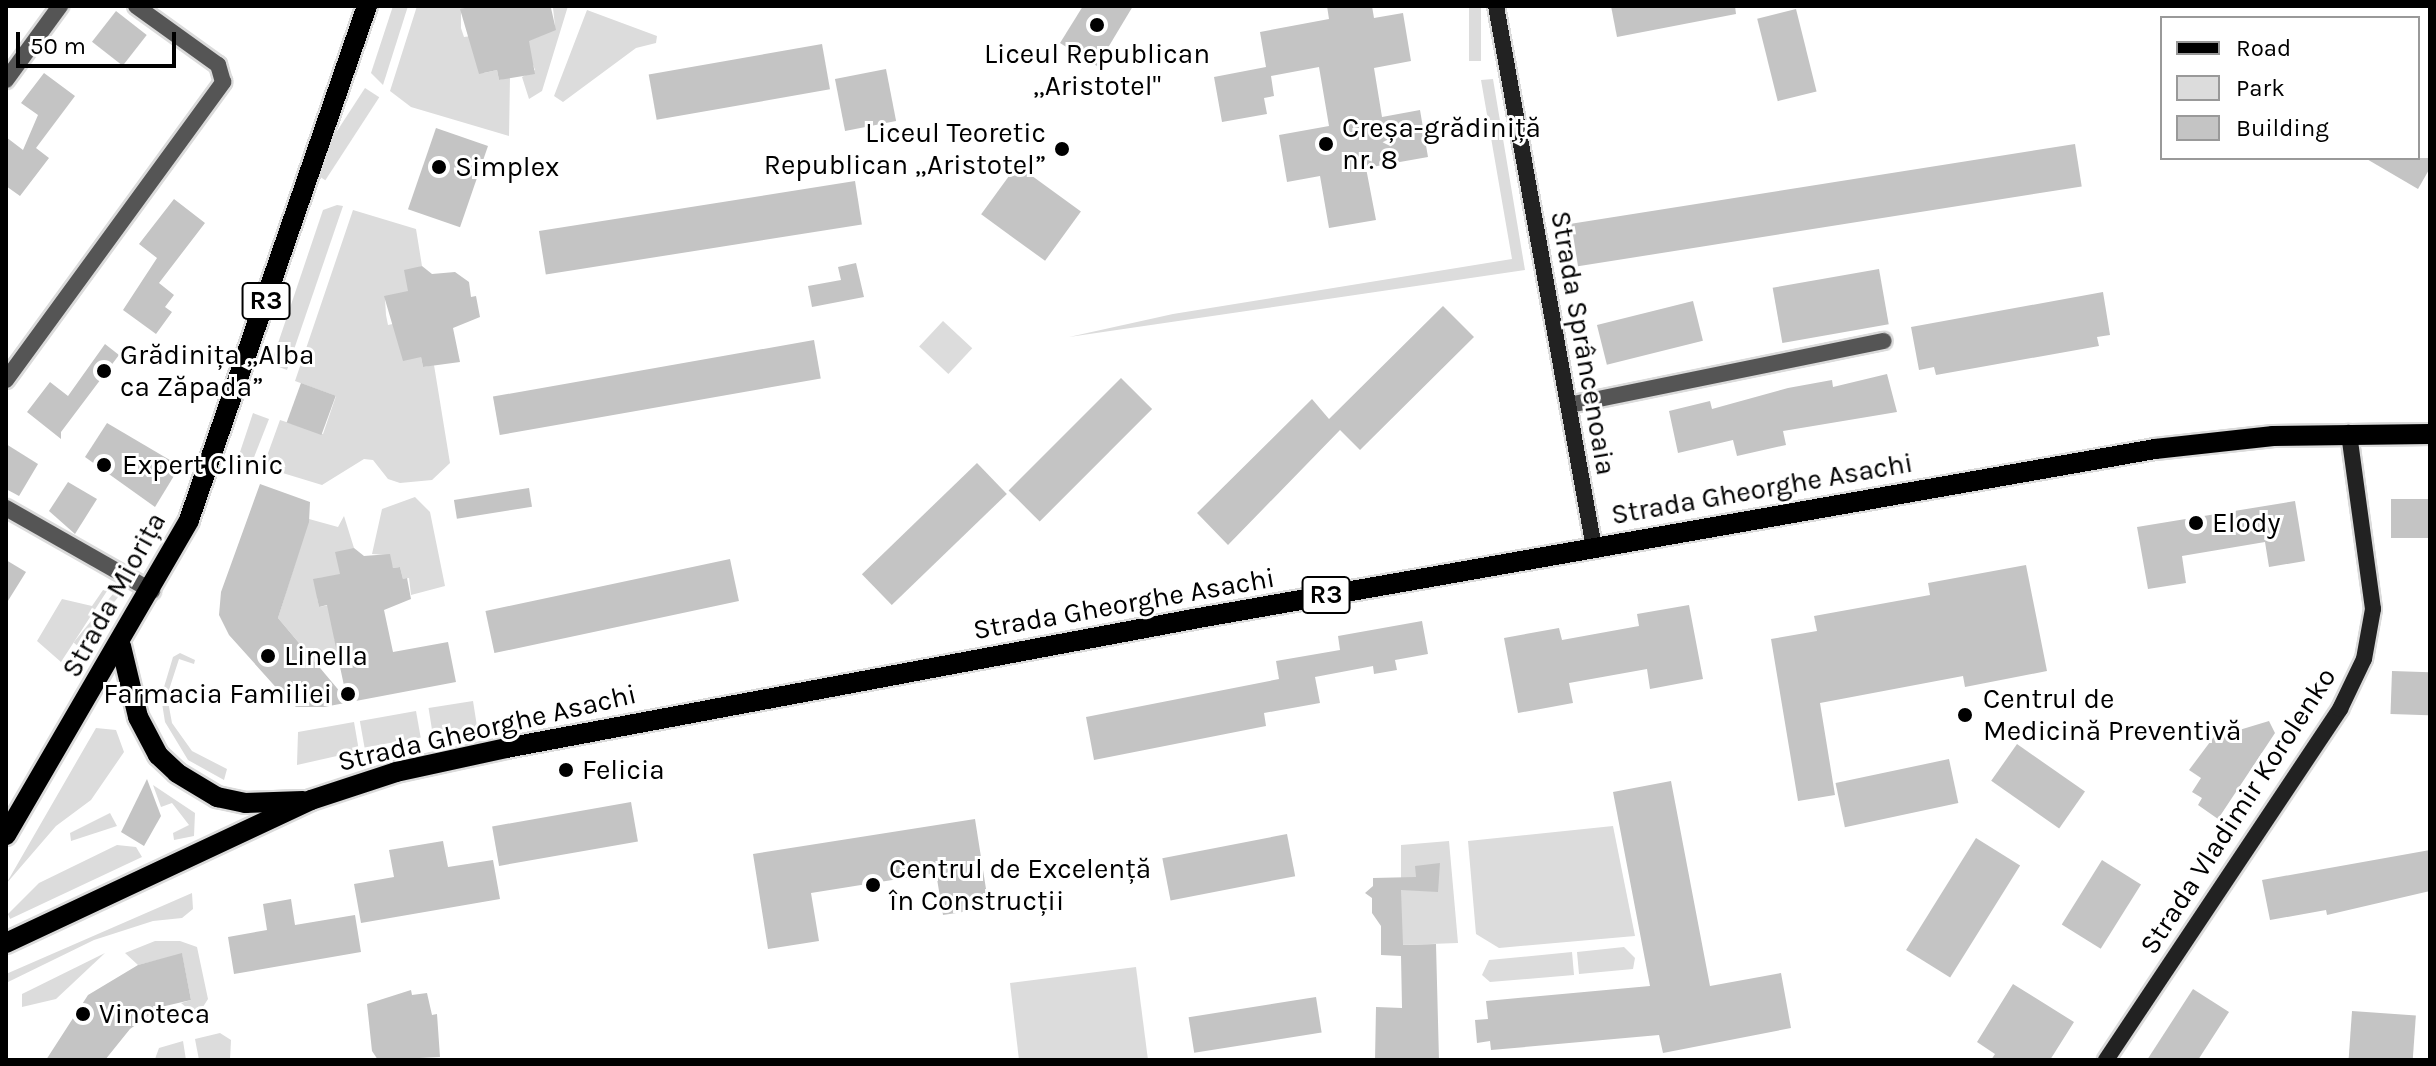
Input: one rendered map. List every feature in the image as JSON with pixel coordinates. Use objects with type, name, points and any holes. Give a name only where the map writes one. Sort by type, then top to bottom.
[{"type":"main road","name":"Strada Miorița","points":[[6,835],[152,591],[213,458],[367,6]]},
{"type":"main road","name":"Strada Sprâncenoaia","points":[[1496,6],[1594,548]]},
{"type":"main road","name":"Strada Gheorghe Asachi","points":[[6,943],[311,800],[396,772],[650,718],[2155,449],[2349,433],[2430,434]]},
{"type":"main road","name":"Strada Vladimir Korolenko","points":[[2106,1060],[2340,709],[2364,659],[2373,609],[2349,433]]},
{"type":"main road","name":"R3","points":[[121,646],[138,717],[158,755],[177,773],[217,797],[245,803],[311,800]]},
{"type":"street","points":[[6,80],[60,6]]},
{"type":"street","points":[[6,380],[223,82],[218,65],[136,6]]},
{"type":"street","points":[[1569,405],[1884,341]]},
{"type":"street","points":[[6,508],[152,591]]},
{"type":"green space","points":[[393,6],[408,6],[383,85],[371,73]]},
{"type":"green space","points":[[417,6],[487,6],[461,12],[461,28],[464,37],[478,35],[484,73],[497,70],[499,80],[510,77],[509,136],[411,107],[390,91]]},
{"type":"green space","points":[[546,6],[568,6],[542,91],[529,99],[522,77],[535,70],[525,42],[555,26],[553,8]]},
{"type":"green space","points":[[1469,6],[1481,6],[1481,61],[1469,61]]},
{"type":"green space","points":[[587,10],[657,36],[656,43],[636,48],[563,102],[554,96]]},
{"type":"green space","points":[[1493,79],[1525,270],[1069,337],[1173,314],[1512,259],[1481,80]]},
{"type":"green space","points":[[365,88],[379,97],[325,180],[311,171]]},
{"type":"green space","points":[[343,206],[287,370],[271,364],[323,210]]},
{"type":"green space","points":[[353,210],[416,229],[422,266],[405,273],[411,294],[385,299],[386,315],[388,325],[402,322],[403,357],[421,357],[423,367],[434,365],[450,463],[432,480],[400,483],[388,479],[373,460],[364,459],[322,485],[263,467],[280,420],[323,434],[336,396],[295,381]]},
{"type":"green space","points":[[943,321],[972,348],[948,374],[919,347]]},
{"type":"green space","points":[[253,413],[269,419],[251,465],[240,452]]},
{"type":"green space","points":[[415,497],[430,512],[445,586],[411,595],[409,578],[403,579],[400,567],[393,568],[387,555],[372,554],[382,509]]},
{"type":"green space","points":[[344,516],[354,548],[342,576],[319,578],[317,597],[319,607],[334,604],[334,639],[356,657],[316,663],[278,618],[309,519],[338,527]]},
{"type":"green space","points":[[117,589],[122,593],[78,646],[74,643]]},
{"type":"green space","points":[[103,590],[107,591],[61,662],[37,641],[62,599],[92,606]]},
{"type":"green space","points":[[180,653],[195,660],[194,664],[179,659],[167,696],[172,723],[192,751],[227,769],[224,780],[188,760],[165,722],[161,697],[173,657]]},
{"type":"green space","points":[[473,701],[477,727],[433,734],[429,708]]},
{"type":"green space","points":[[416,711],[421,738],[365,747],[360,721]]},
{"type":"green space","points":[[354,722],[359,751],[297,765],[298,732]]},
{"type":"green space","points":[[96,728],[116,730],[124,752],[91,800],[56,826],[6,884]]},
{"type":"green space","points":[[153,785],[195,813],[194,836],[174,840],[173,833],[189,825],[172,803],[161,807]]},
{"type":"green space","points":[[110,813],[117,826],[71,841],[70,833]]},
{"type":"green space","points":[[1613,826],[1635,936],[1499,948],[1476,934],[1468,841]]},
{"type":"green space","points":[[1449,841],[1458,943],[1401,945],[1401,845]]},
{"type":"green space","points":[[117,845],[136,847],[142,857],[10,919],[8,914],[39,883]]},
{"type":"green space","points":[[192,893],[193,909],[182,918],[153,921],[94,940],[6,983],[6,974]]},
{"type":"green space","points":[[155,941],[180,941],[197,947],[208,999],[201,1010],[192,1012],[181,1003],[191,1000],[182,954],[138,965],[125,953]]},
{"type":"green space","points":[[1624,947],[1635,958],[1633,969],[1579,974],[1577,952]]},
{"type":"green space","points":[[1572,952],[1574,975],[1490,982],[1482,975],[1489,960]]},
{"type":"green space","points":[[105,953],[56,999],[22,1007],[22,994]]},
{"type":"green space","points":[[1136,967],[1148,1060],[1019,1060],[1010,983]]},
{"type":"green space","points":[[220,1033],[231,1040],[230,1060],[199,1060],[195,1039]]},
{"type":"green space","points":[[183,1041],[186,1060],[155,1059],[159,1048]]},
{"type":"building","points":[[475,6],[551,8],[556,30],[529,41],[535,74],[499,80],[497,70],[479,74],[460,9]]},
{"type":"building","name":"Liceul Republican ,,Aristotel\"","points":[[1083,6],[1133,6],[1097,66],[1060,43]]},
{"type":"building","points":[[1327,6],[1372,6],[1374,18],[1403,13],[1411,61],[1374,68],[1382,117],[1420,110],[1428,157],[1366,168],[1376,220],[1329,228],[1320,176],[1287,182],[1279,135],[1329,126],[1319,67],[1271,76],[1274,96],[1264,98],[1267,114],[1222,122],[1214,77],[1266,67],[1260,32],[1329,19]]},
{"type":"building","points":[[1611,6],[1735,6],[1736,14],[1617,37]]},
{"type":"building","points":[[1796,9],[1817,91],[1778,101],[1757,19]]},
{"type":"building","points":[[116,11],[147,35],[123,66],[92,42]]},
{"type":"building","points":[[822,44],[830,89],[657,120],[649,75]]},
{"type":"building","points":[[886,69],[896,121],[845,131],[835,79]]},
{"type":"building","points":[[44,73],[75,96],[36,148],[49,158],[20,196],[6,186],[6,137],[23,150],[38,115],[21,103]]},
{"type":"building","points":[[436,128],[488,146],[460,227],[408,209]]},
{"type":"building","points":[[2075,144],[2082,186],[1578,266],[1571,224]]},
{"type":"building","points":[[2430,158],[2430,168],[2418,189],[2368,160]]},
{"type":"building","points":[[1017,165],[1081,211],[1045,261],[981,214]]},
{"type":"building","points":[[855,181],[862,224],[546,275],[539,231]]},
{"type":"building","points":[[174,199],[205,223],[159,283],[174,295],[165,307],[172,312],[156,334],[123,310],[157,258],[139,244]]},
{"type":"building","points":[[856,263],[864,297],[812,307],[808,286],[841,280],[838,267]]},
{"type":"building","points":[[422,266],[432,274],[455,272],[469,282],[471,297],[476,296],[480,317],[453,328],[460,362],[423,367],[421,357],[403,361],[384,296],[408,291],[404,270]]},
{"type":"building","points":[[1879,269],[1889,324],[1782,343],[1773,288]]},
{"type":"building","points":[[2103,292],[2110,335],[2097,337],[2099,346],[1936,375],[1934,367],[1919,370],[1911,327]]},
{"type":"building","points":[[1693,301],[1703,341],[1607,365],[1597,325]]},
{"type":"building","points":[[1443,306],[1474,337],[1360,450],[1340,430],[1228,545],[1197,513],[1312,399],[1329,419]]},
{"type":"building","points":[[814,340],[821,378],[500,435],[493,397]]},
{"type":"building","points":[[105,344],[119,355],[61,432],[61,439],[27,412],[50,382],[68,396]]},
{"type":"building","points":[[1887,374],[1897,412],[1783,431],[1786,445],[1737,456],[1733,440],[1678,453],[1669,411],[1710,401],[1712,409],[1788,388],[1832,380],[1833,387]]},
{"type":"building","points":[[1121,378],[1152,409],[1040,522],[1009,490]]},
{"type":"building","points":[[301,383],[336,396],[321,435],[287,422]]},
{"type":"building","points":[[107,423],[180,466],[155,507],[85,457]]},
{"type":"building","points":[[6,444],[38,464],[19,496],[6,489]]},
{"type":"building","points":[[977,463],[1007,494],[892,605],[862,574]]},
{"type":"building","points":[[68,482],[97,499],[75,534],[49,511]]},
{"type":"building","points":[[260,484],[310,502],[309,522],[278,618],[347,700],[327,605],[319,607],[313,579],[340,574],[335,552],[354,548],[364,556],[390,554],[393,568],[400,567],[403,579],[407,578],[411,599],[384,610],[393,652],[448,642],[456,682],[324,707],[296,707],[281,693],[229,635],[219,615],[221,592]]},
{"type":"building","points":[[529,488],[532,507],[457,519],[454,500]]},
{"type":"building","points":[[2391,499],[2430,499],[2430,538],[2391,538]]},
{"type":"building","points":[[2295,501],[2305,561],[2269,567],[2265,542],[2182,556],[2186,583],[2148,589],[2137,527]]},
{"type":"building","points":[[730,559],[739,601],[494,653],[485,611]]},
{"type":"building","points":[[6,560],[26,572],[6,604]]},
{"type":"building","points":[[2026,565],[2047,671],[1965,687],[1963,676],[1820,703],[1835,795],[1798,801],[1771,639],[1817,631],[1814,616],[1930,595],[1928,583]]},
{"type":"building","points":[[1689,605],[1703,679],[1650,689],[1647,669],[1569,683],[1573,703],[1518,713],[1504,638],[1559,628],[1562,640],[1639,626],[1637,614]]},
{"type":"building","points":[[1422,621],[1428,654],[1395,660],[1397,670],[1374,674],[1373,666],[1315,677],[1320,703],[1264,713],[1266,726],[1094,760],[1086,717],[1279,679],[1276,661],[1340,650],[1338,636]]},
{"type":"building","points":[[2392,671],[2430,672],[2428,715],[2390,714]]},
{"type":"building","points":[[2269,721],[2275,733],[2218,819],[2198,805],[2202,798],[2192,792],[2201,778],[2189,770],[2219,730],[2226,734]]},
{"type":"building","points":[[2017,744],[2085,792],[2059,828],[1991,781]]},
{"type":"building","points":[[1949,759],[1958,803],[1845,827],[1836,783]]},
{"type":"building","points":[[147,779],[161,816],[144,846],[121,832]]},
{"type":"building","points":[[1671,781],[1710,986],[1781,973],[1791,1028],[1663,1053],[1659,1035],[1491,1050],[1490,1041],[1477,1043],[1475,1020],[1488,1019],[1486,1001],[1650,986],[1613,792]]},
{"type":"building","points":[[631,802],[638,841],[499,866],[492,826]]},
{"type":"building","name":"Centrul de Excelență în Construcții","points":[[975,819],[989,908],[943,915],[936,873],[811,893],[819,941],[768,949],[753,854]]},
{"type":"building","points":[[1287,834],[1295,876],[1171,900],[1162,858]]},
{"type":"building","points":[[1976,838],[2020,866],[1950,977],[1906,950]]},
{"type":"building","points":[[443,841],[448,867],[493,860],[500,899],[361,923],[354,884],[394,877],[389,850]]},
{"type":"building","points":[[2430,850],[2430,891],[2327,915],[2326,910],[2270,920],[2262,880]]},
{"type":"building","points":[[2102,860],[2141,884],[2101,949],[2062,924]]},
{"type":"building","points":[[1440,863],[1438,892],[1401,890],[1403,945],[1436,944],[1439,1060],[1375,1060],[1376,1007],[1402,1008],[1401,956],[1381,955],[1381,926],[1372,913],[1372,898],[1365,893],[1373,886],[1373,878],[1416,877],[1415,866]]},
{"type":"building","points":[[291,899],[295,925],[355,915],[361,952],[234,974],[228,937],[267,930],[263,904]]},
{"type":"building","points":[[182,953],[191,1000],[161,1007],[130,1029],[105,1060],[46,1060],[88,995],[138,965]]},
{"type":"building","points":[[2013,984],[2074,1022],[2050,1060],[1991,1060],[1995,1054],[1977,1042]]},
{"type":"building","points":[[2193,989],[2229,1012],[2198,1060],[2147,1060]]},
{"type":"building","points":[[411,990],[412,995],[427,993],[432,1015],[437,1014],[440,1057],[378,1060],[372,1051],[367,1004]]},
{"type":"building","points":[[1316,997],[1322,1033],[1194,1053],[1189,1017]]},
{"type":"building","points":[[2352,1011],[2416,1015],[2413,1060],[2349,1060]]},
{"type":"place","name":"Liceul Republican ,,Aristotel\"","points":[[1097,25]]},
{"type":"place","name":"Creșa-grădiniță nr. 8","points":[[1326,144]]},
{"type":"place","name":"Liceul Teoretic Republican „Aristotel”","points":[[1062,149]]},
{"type":"place","name":"Simplex","points":[[439,167]]},
{"type":"place","name":"Grădinița „Alba ca Zăpada”","points":[[104,371]]},
{"type":"place","name":"Expert Clinic","points":[[104,465]]},
{"type":"place","name":"Elody","points":[[2196,523]]},
{"type":"place","name":"Linella","points":[[268,656]]},
{"type":"place","name":"Farmacia Familiei","points":[[348,694]]},
{"type":"place","name":"Centrul de Medicină Preventivă","points":[[1965,715]]},
{"type":"place","name":"Felicia","points":[[566,770]]},
{"type":"place","name":"Centrul de Excelență în Construcții","points":[[873,885]]},
{"type":"place","name":"Vinoteca","points":[[83,1014]]}]
